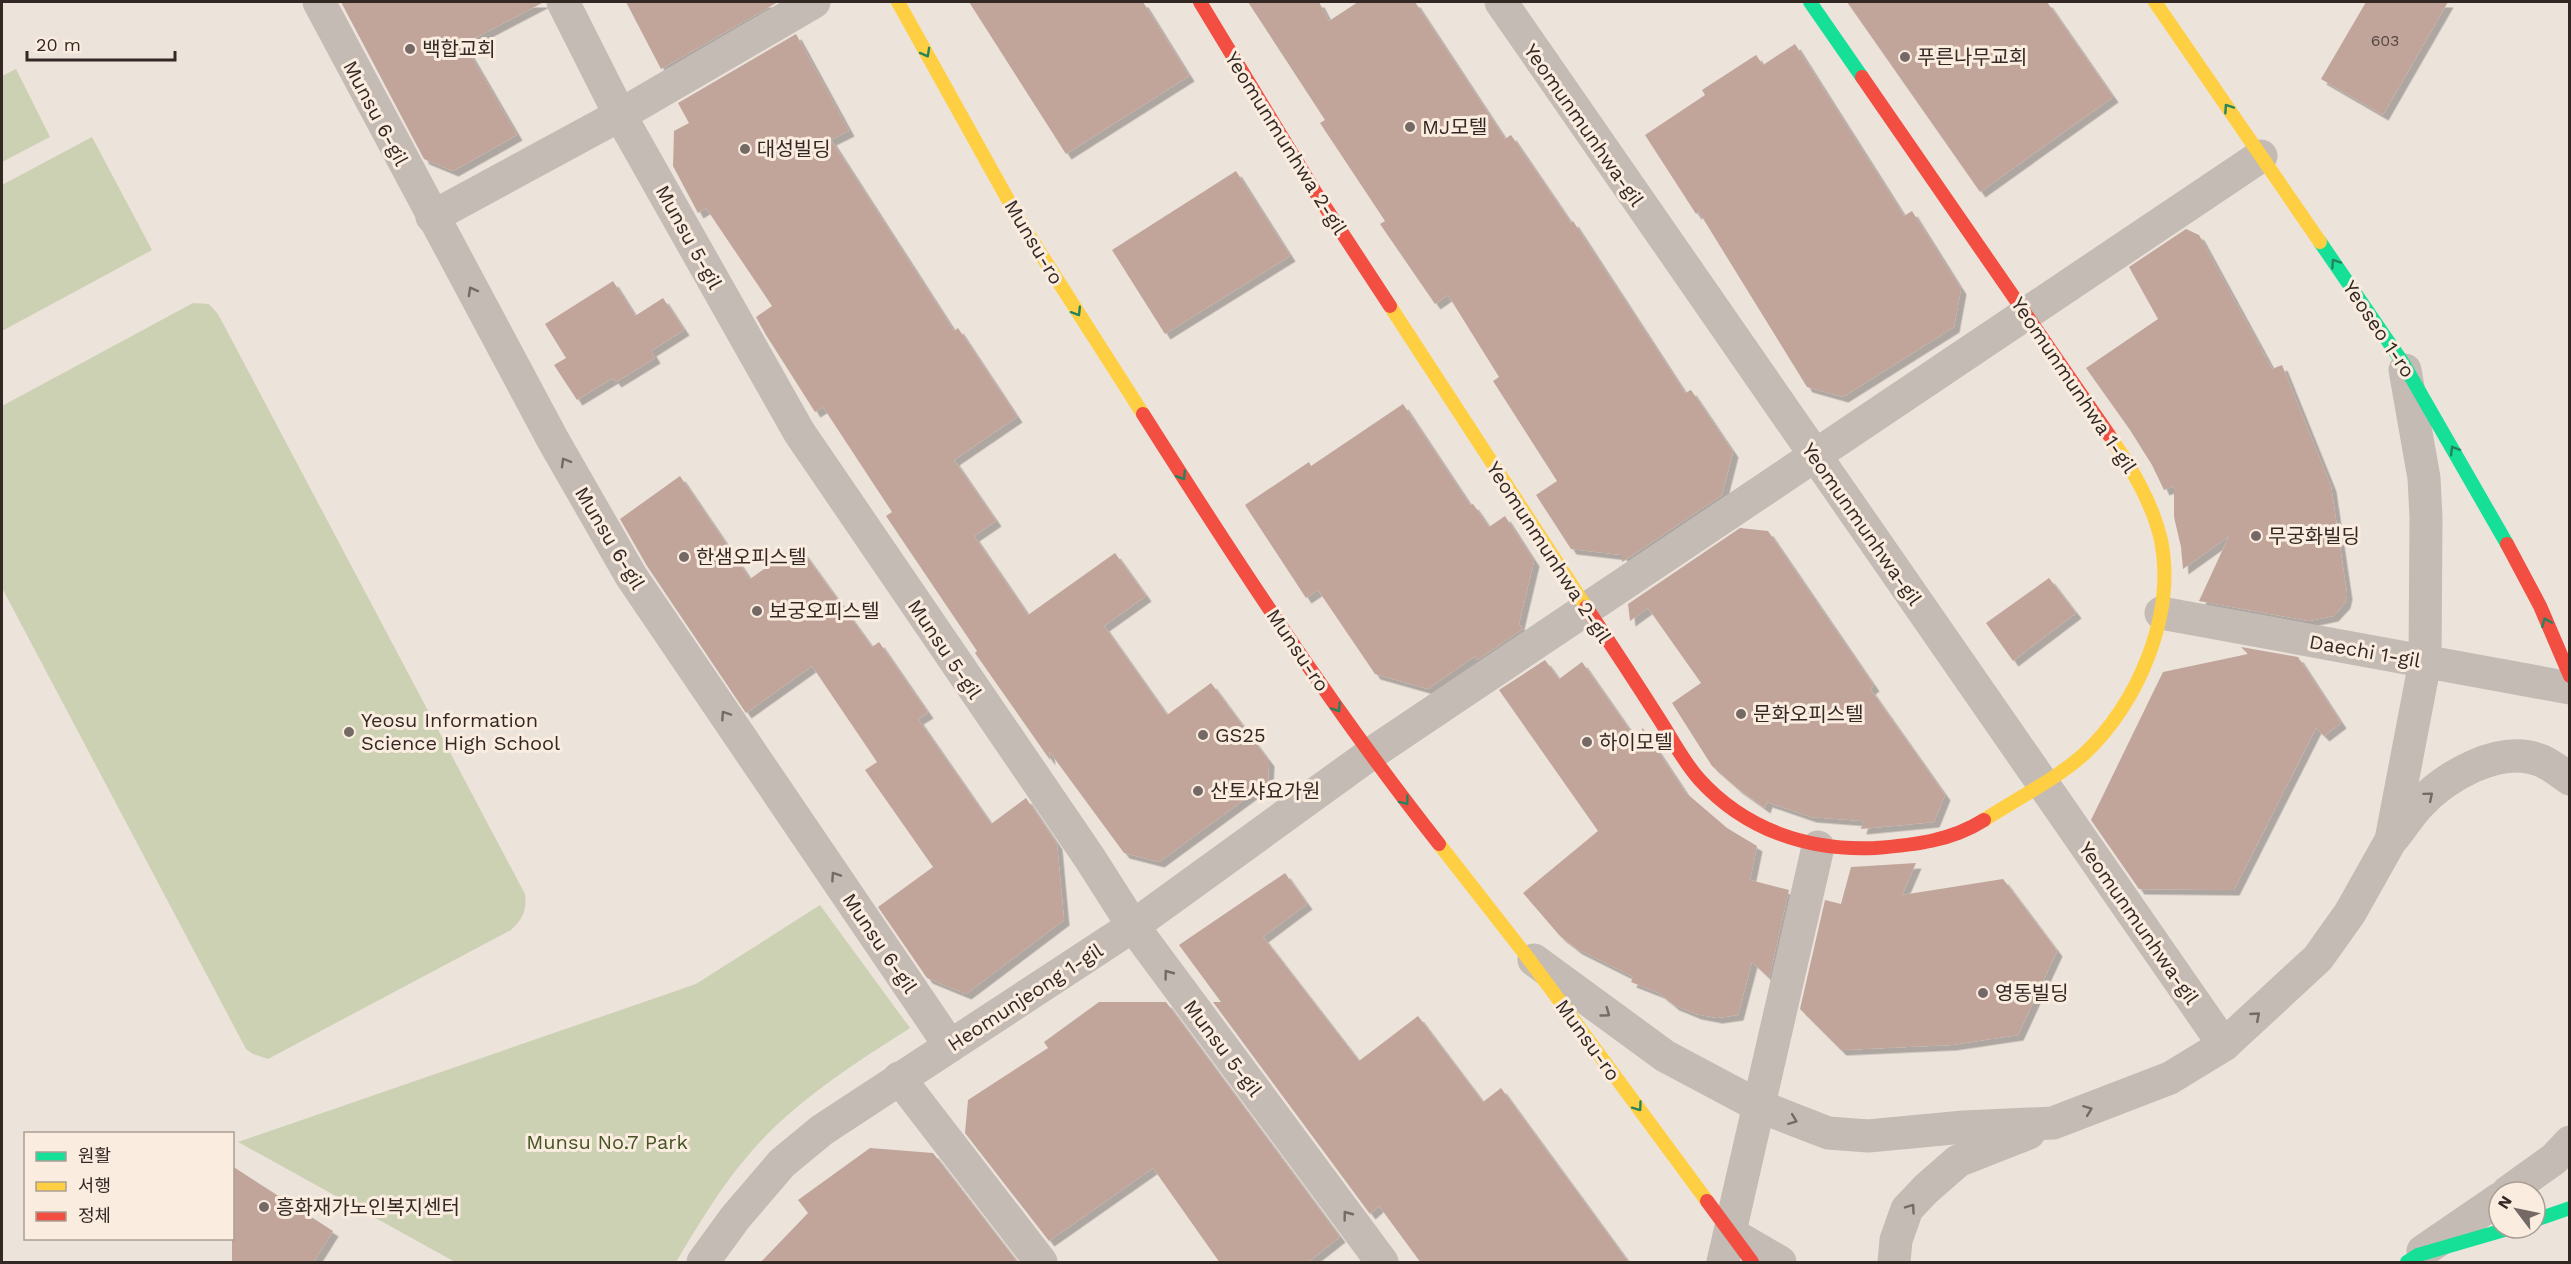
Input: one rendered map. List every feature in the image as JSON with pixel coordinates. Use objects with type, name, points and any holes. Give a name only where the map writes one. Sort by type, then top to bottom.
[{"type":"street","name":"Munsu 6-gil","points":[[319,2],[553,440],[631,576],[950,1046]]},
{"type":"street","name":"Munsu 5-gil","points":[[563,2],[620,115],[799,432],[954,663],[1089,857],[1133,926],[1382,1263]]},
{"type":"street","points":[[432,217],[620,115],[814,2]]},
{"type":"street","name":"Munsu-ro","points":[[898,2],[1021,223],[1221,537],[1369,755],[1525,954],[1726,1248],[1752,1263]]},
{"type":"street","name":"Yeomunmunhwa 2-gil","points":[[1200,2],[1314,190],[1587,609],[1698,778],[1731,811],[1756,827],[1818,847],[1884,848],[1953,836],[2044,785]]},
{"type":"street","name":"Yeomunmunhwa-gil","points":[[1502,2],[2224,1045]]},
{"type":"street","name":"Yeomunmunhwa 1-gil","points":[[1810,2],[2135,473],[2156,518],[2164,564],[2161,613],[2148,656],[2124,703],[2094,744],[2044,785]]},
{"type":"street","name":"Yeoseo 1-ro","points":[[2155,2],[2403,363],[2467,471],[2534,596],[2570,676]]},
{"type":"street","name":"Heomunjeong 1-gil","points":[[703,1263],[735,1218],[782,1163],[822,1130],[1133,926],[1369,755],[2261,156]]},
{"type":"street","points":[[2391,840],[2425,662],[2424,478],[2403,363]]},
{"type":"street","name":"Daechi 1-gil","points":[[2161,613],[2570,688]]},
{"type":"street","points":[[1894,1263],[1896,1240],[1907,1209],[1958,1161],[2170,1078],[2224,1045],[2318,958],[2350,913],[2391,840],[2418,806],[2446,782],[2475,766],[2498,758],[2541,761],[2570,779]]},
{"type":"street","points":[[1780,1263],[1726,1248],[1818,847]]},
{"type":"street","points":[[1525,954],[1665,1056],[1759,1107],[1828,1133],[1868,1136],[1964,1127],[2053,1123]]},
{"type":"street","points":[[899,1078],[1041,1263]]},
{"type":"street","points":[[2525,1180],[2554,1159],[2570,1142]]},
{"type":"street","points":[[2408,1260],[2487,1206]]},
{"type":"street","points":[[2547,1217],[2570,1208]]},
{"type":"street","points":[[2547,1223],[2570,1226]]},
{"type":"street","points":[[2408,1260],[2487,1235]]},
{"type":"green space","points":[[16,69],[50,137],[2,162],[2,76]]},
{"type":"green space","points":[[92,137],[152,250],[2,331],[2,185]]},
{"type":"green space","points":[[193,303],[209,304],[218,314],[525,894],[523,914],[511,930],[268,1059],[246,1049],[2,588],[2,406]]},
{"type":"green space","name":"Munsu No.7 Park","points":[[820,905],[910,1028],[826,1084],[768,1134],[730,1178],[676,1262],[455,1262],[238,1142],[696,984]]},
{"type":"building","points":[[341,2],[544,2],[464,44],[517,135],[453,171],[424,159]]},
{"type":"building","points":[[626,2],[778,2],[661,69]]},
{"type":"building","points":[[969,2],[1143,2],[1189,76],[1066,154]]},
{"type":"building","points":[[1248,2],[1319,2],[1329,21],[1358,2],[1415,2],[1505,139],[1511,135],[1571,223],[1573,221],[1685,393],[1691,390],[1733,452],[1722,495],[1622,562],[1622,555],[1571,549],[1536,495],[1557,481],[1493,381],[1499,377],[1448,295],[1435,304],[1380,224],[1385,221],[1320,123],[1325,120]]},
{"type":"building","points":[[1847,2],[2047,2],[2113,97],[1980,192]]},
{"type":"building","points":[[2366,2],[2448,2],[2383,115],[2321,79]]},
{"type":"building","points":[[796,34],[849,131],[831,140],[954,331],[958,328],[1017,417],[954,460],[996,521],[974,536],[1028,615],[1115,553],[1146,596],[1104,626],[1167,715],[1211,683],[1269,761],[1268,782],[1159,862],[1124,853],[1049,751],[1050,760],[975,653],[977,651],[886,516],[892,512],[823,407],[815,412],[766,335],[756,317],[772,306],[706,208],[698,213],[673,166],[674,131],[689,123],[678,103]]},
{"type":"building","points":[[1795,44],[1904,216],[1912,211],[1961,289],[1954,327],[1843,397],[1807,387],[1699,212],[1696,214],[1645,135],[1705,95],[1702,90],[1756,55],[1763,65]]},
{"type":"building","points":[[1236,171],[1290,256],[1165,334],[1112,250]]},
{"type":"building","points":[[2186,229],[2199,235],[2272,369],[2282,365],[2331,486],[2347,594],[2345,603],[2333,616],[2309,621],[2199,601],[2229,536],[2183,569],[2174,517],[2174,486],[2164,490],[2152,465],[2130,430],[2086,368],[2158,319],[2129,267]]},
{"type":"building","points":[[613,281],[635,316],[663,298],[684,330],[651,351],[655,358],[616,382],[613,378],[577,400],[554,365],[566,358],[545,324]]},
{"type":"building","points":[[1403,404],[1470,505],[1473,504],[1489,527],[1505,516],[1534,561],[1519,624],[1523,629],[1477,660],[1475,656],[1428,689],[1375,674],[1318,590],[1306,598],[1245,505],[1309,462],[1311,466]]},
{"type":"building","points":[[680,476],[750,579],[798,545],[872,647],[879,642],[928,713],[918,719],[991,824],[1026,798],[1057,844],[1064,920],[966,994],[927,978],[878,907],[933,867],[865,770],[877,762],[812,666],[746,713],[647,566],[620,519]]},
{"type":"building","points":[[1740,528],[1768,531],[1874,686],[1870,689],[1945,795],[1934,822],[1861,829],[1863,821],[1811,817],[1767,802],[1765,808],[1712,766],[1672,703],[1701,683],[1648,608],[1630,621],[1628,604]]},
{"type":"building","points":[[2049,578],[2076,613],[2013,661],[1986,623]]},
{"type":"building","points":[[2241,647],[2298,657],[2341,723],[2324,736],[2316,728],[2234,890],[2139,889],[2091,820],[2163,672],[2248,654]]},
{"type":"building","points":[[1545,660],[1559,679],[1582,662],[1645,752],[1642,727],[1685,792],[1727,828],[1757,846],[1750,880],[1789,890],[1769,978],[1752,962],[1738,1015],[1717,1018],[1696,1014],[1674,1005],[1659,993],[1631,982],[1633,977],[1577,949],[1560,936],[1523,893],[1598,831],[1499,690]]},
{"type":"building","points":[[1916,863],[1902,895],[2003,879],[2057,951],[2018,1035],[1951,1045],[1841,1050],[1800,1009],[1825,900],[1841,904],[1851,867]]},
{"type":"building","points":[[1285,873],[1307,904],[1263,937],[1359,1061],[1418,1016],[1483,1102],[1501,1088],[1629,1263],[1421,1263],[1379,1206],[1370,1214],[1213,1002],[1221,1002],[1179,945]]},
{"type":"building","points":[[1099,1002],[1166,1002],[1340,1237],[1307,1263],[1220,1263],[1153,1168],[1049,1241],[965,1133],[968,1100],[1048,1048],[1044,1042]]},
{"type":"building","points":[[870,1148],[933,1153],[1018,1263],[760,1263],[808,1213],[798,1200]]},
{"type":"building","name":"흥화재가노인복지센터","points":[[234,1167],[333,1231],[313,1263],[232,1263]]},
{"type":"traffic: fast","points":[[1810,2],[1862,77]]},
{"type":"traffic: fast","points":[[2320,242],[2403,363],[2507,544]]},
{"type":"traffic: fast","points":[[2547,1216],[2570,1208]]},
{"type":"traffic: fast","points":[[2407,1262],[2418,1255],[2487,1235]]},
{"type":"traffic: slow","points":[[898,2],[1021,223],[1143,414]]},
{"type":"traffic: slow","points":[[2155,2],[2320,242]]},
{"type":"traffic: slow","points":[[1390,306],[1586,607]]},
{"type":"traffic: slow","points":[[1984,820],[2047,781],[2083,755],[2120,711],[2136,685],[2148,656],[2163,598],[2164,568],[2161,540],[2146,498],[2133,472],[2109,435]]},
{"type":"traffic: slow","points":[[1439,844],[1525,954],[1707,1201]]},
{"type":"traffic: jam","points":[[1200,2],[1314,190],[1390,306]]},
{"type":"traffic: jam","points":[[1862,77],[2109,435]]},
{"type":"traffic: jam","points":[[1143,414],[1285,633],[1360,740],[1439,844]]},
{"type":"traffic: jam","points":[[2507,544],[2540,606],[2570,676]]},
{"type":"traffic: jam","points":[[1586,607],[1693,772],[1717,797],[1736,812],[1757,824],[1779,834],[1826,846],[1875,848],[1945,837],[1959,833],[1984,820]]},
{"type":"traffic: jam","points":[[1707,1201],[1752,1262]]},
{"type":"place","name":"백합교회","points":[[410,49]]},
{"type":"place","name":"푸른나무교회","points":[[1905,57]]},
{"type":"place","name":"MJ모텔","points":[[1410,127]]},
{"type":"place","name":"대성빌딩","points":[[745,149]]},
{"type":"place","name":"무궁화빌딩","points":[[2256,536]]},
{"type":"place","name":"한샘오피스텔","points":[[684,557]]},
{"type":"place","name":"보궁오피스텔","points":[[757,611]]},
{"type":"place","name":"문화오피스텔","points":[[1741,714]]},
{"type":"place","name":"Yeosu Information Science High School","points":[[349,732]]},
{"type":"place","name":"GS25","points":[[1203,735]]},
{"type":"place","name":"하이모텔","points":[[1587,742]]},
{"type":"place","name":"산토샤요가원","points":[[1198,791]]},
{"type":"place","name":"영동빌딩","points":[[1983,993]]},
{"type":"place","name":"흥화재가노인복지센터","points":[[264,1207]]}]
